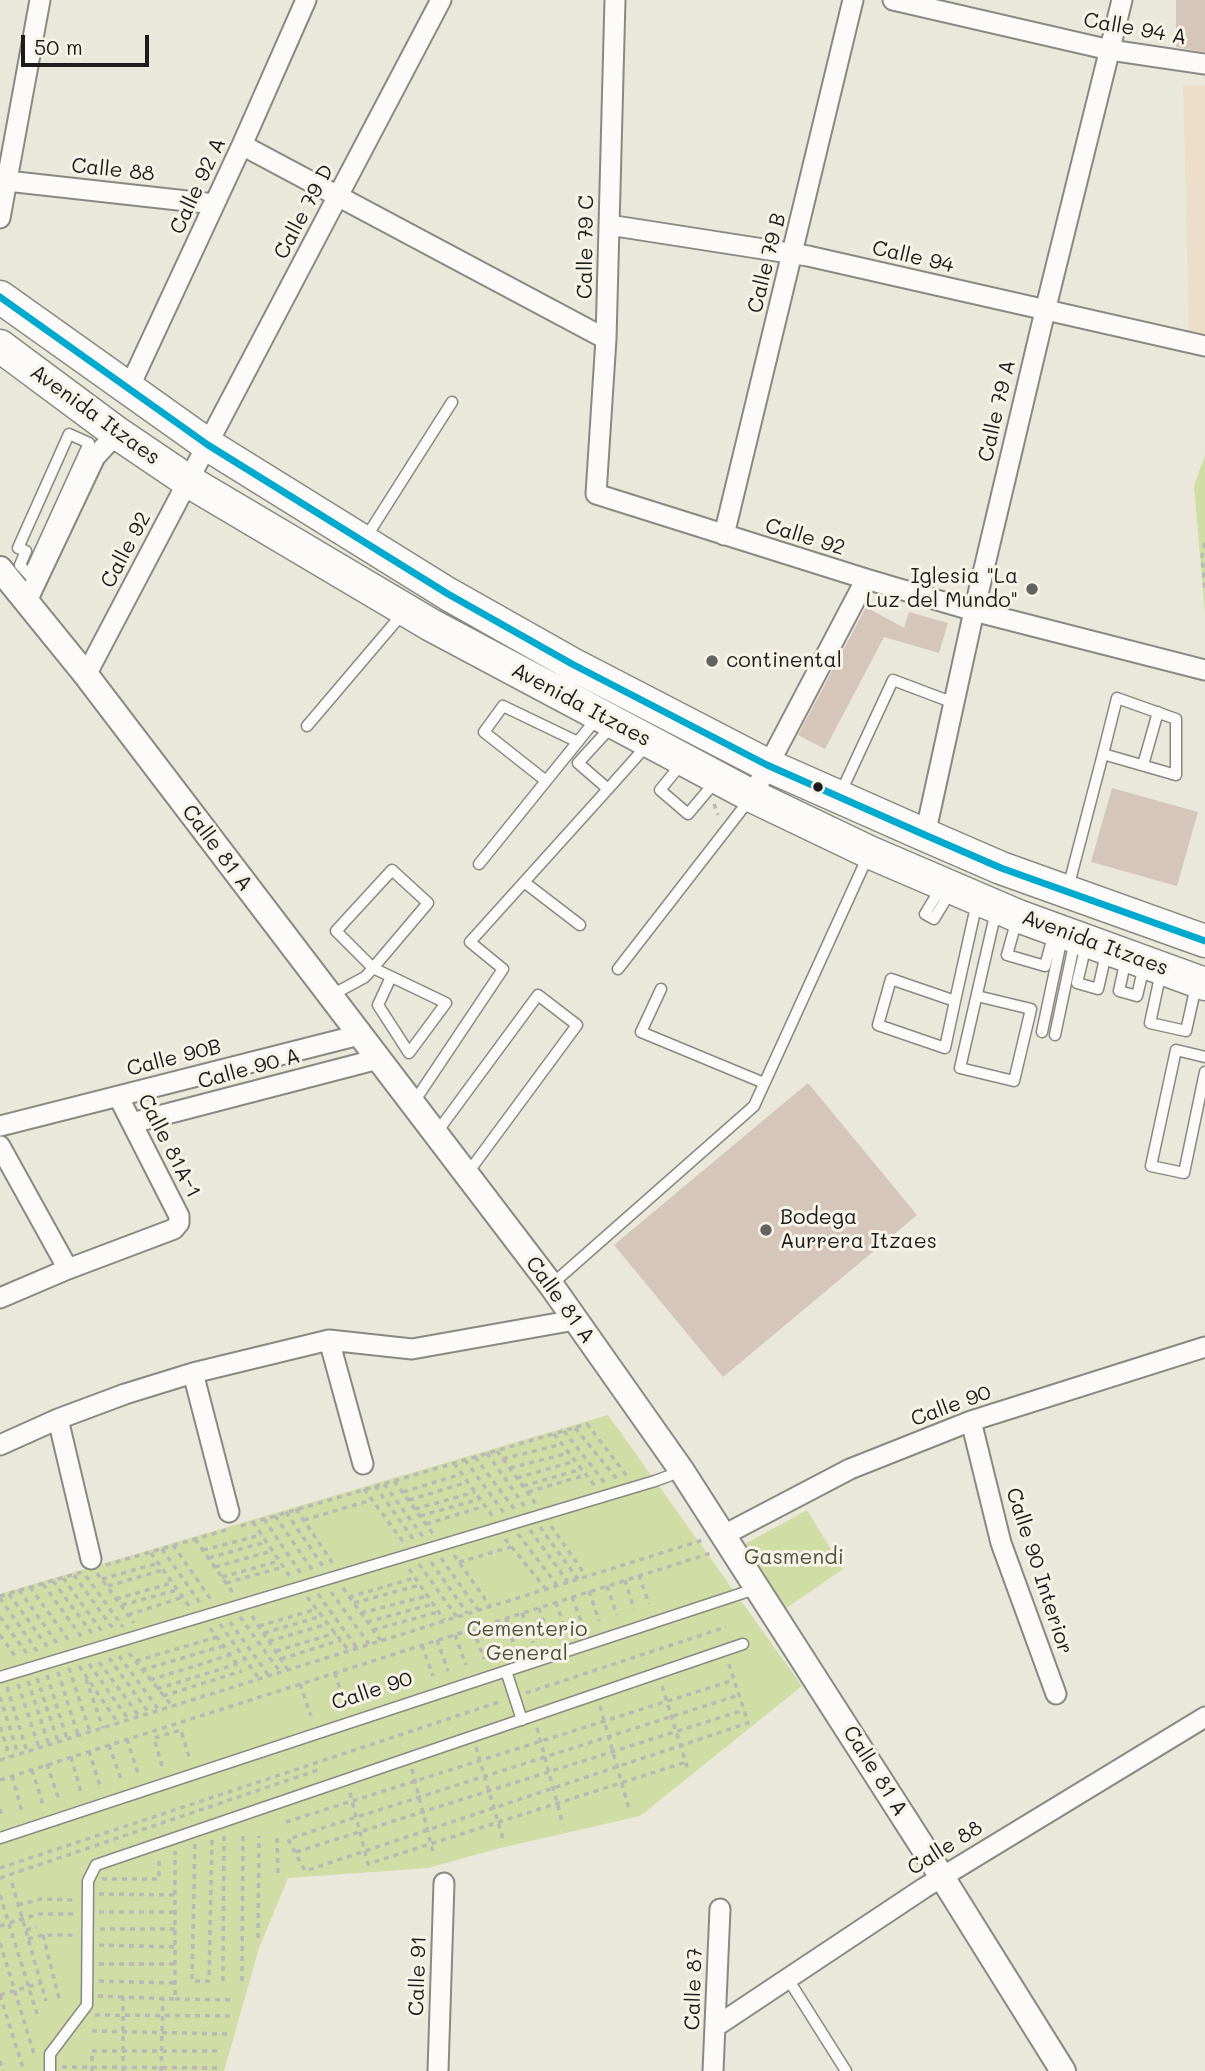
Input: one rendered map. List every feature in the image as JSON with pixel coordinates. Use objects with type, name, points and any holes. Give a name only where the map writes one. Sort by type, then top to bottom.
[{"type":"main road","name":"Avenida Itzaes","points":[[0,297],[208,445],[363,543],[572,664],[767,765],[925,835],[1067,892],[1205,941]]},
{"type":"main road","name":"Avenida Itzaes","points":[[0,346],[117,433],[188,481],[419,618],[685,760],[715,788],[752,796],[869,852],[979,899],[1201,982]]},
{"type":"main road","points":[[419,618],[448,594]]},
{"type":"main road","points":[[979,899],[1001,867]]},
{"type":"street","points":[[0,218],[40,0]]},
{"type":"street","name":"Calle 92 A","points":[[128,390],[306,0]]},
{"type":"street","name":"Calle 79 D","points":[[208,445],[441,0]]},
{"type":"street","name":"Calle 79 C","points":[[596,494],[606,339],[615,0]]},
{"type":"street","name":"Calle 79 B","points":[[724,536],[853,0]]},
{"type":"street","name":"Calle 94 A","points":[[893,0],[1110,50],[1205,64]]},
{"type":"street","name":"Calle 79 A","points":[[925,835],[974,611],[1122,0]]},
{"type":"street","points":[[242,145],[606,339]]},
{"type":"street","name":"Calle 88","points":[[7,181],[214,204]]},
{"type":"street","name":"Calle 94","points":[[609,225],[793,253],[1205,346]]},
{"type":"street","points":[[26,603],[86,464],[117,433]]},
{"type":"street","name":"Calle 92","points":[[86,675],[208,445]]},
{"type":"street","name":"Calle 92","points":[[596,494],[724,536],[974,611],[1205,670]]},
{"type":"street","name":"Calle 81 A","points":[[0,569],[86,675],[551,1285],[682,1471],[713,1542],[758,1588],[1063,2071]]},
{"type":"street","points":[[752,796],[866,579]]},
{"type":"street","name":"Calle 90B","points":[[0,1126],[359,1035]]},
{"type":"street","name":"Calle 90 A","points":[[132,1123],[378,1059]]},
{"type":"street","name":"Calle 81A-1","points":[[68,1269],[174,1229],[179,1223],[179,1216],[118,1096]]},
{"type":"street","points":[[0,1146],[68,1269],[0,1298]]},
{"type":"street","points":[[0,1445],[58,1419],[125,1394],[193,1373],[329,1340],[412,1349],[575,1320]]},
{"type":"street","points":[[329,1340],[363,1464]]},
{"type":"street","name":"Calle 90","points":[[713,1542],[850,1469],[971,1421],[1205,1347]]},
{"type":"street","points":[[193,1373],[229,1512]]},
{"type":"street","points":[[58,1419],[93,1565]]},
{"type":"street","name":"Calle 90 Interior","points":[[971,1421],[1002,1543],[1056,1694]]},
{"type":"street","name":"Calle 88","points":[[715,2026],[942,1877],[1205,1717]]},
{"type":"street","name":"Calle 91","points":[[438,2071],[444,1883]]},
{"type":"street","name":"Calle 87","points":[[713,2071],[720,1909]]},
{"type":"lane","points":[[363,543],[452,402]]},
{"type":"lane","points":[[69,434],[89,443],[86,464],[29,575],[20,565],[26,551],[18,548],[69,434]]},
{"type":"lane","points":[[307,726],[419,618]]},
{"type":"lane","points":[[839,797],[893,680],[954,703]]},
{"type":"lane","points":[[1067,892],[1102,754],[1117,698],[1176,719],[1176,775],[1102,754]]},
{"type":"lane","points":[[546,781],[484,732],[503,706],[578,742]]},
{"type":"lane","points":[[1143,765],[1158,712]]},
{"type":"lane","points":[[479,864],[578,742],[607,719]]},
{"type":"lane","points":[[607,719],[578,763],[608,789]]},
{"type":"lane","points":[[413,1104],[503,969],[470,942],[650,742]]},
{"type":"lane","points":[[685,760],[660,790],[688,814],[715,788]]},
{"type":"lane","points":[[618,969],[752,796]]},
{"type":"lane","points":[[551,1285],[754,1106],[869,852]]},
{"type":"lane","points":[[330,996],[365,977],[373,968],[428,904],[391,870],[336,931],[373,968],[446,1003],[409,1053],[379,1005],[391,977]]},
{"type":"lane","points":[[524,882],[580,925]]},
{"type":"lane","points":[[977,996],[1031,1009],[1014,1081],[960,1068],[977,996],[979,899]]},
{"type":"lane","points":[[955,1001],[891,979],[878,1025],[945,1048],[979,899]]},
{"type":"lane","points":[[1103,947],[1150,1023],[1186,1031],[1201,982]]},
{"type":"lane","points":[[1042,1032],[1103,947]]},
{"type":"lane","points":[[1055,1035],[1103,947]]},
{"type":"lane","points":[[662,989],[641,1032],[764,1083]]},
{"type":"lane","points":[[436,1134],[538,995],[578,1025],[466,1175]]},
{"type":"lane","points":[[1205,1056],[1176,1050],[1151,1166],[1184,1173],[1205,1072]]},
{"type":"lane","points":[[0,1677],[682,1471]]},
{"type":"lane","name":"Calle 90","points":[[0,1838],[758,1588]]},
{"type":"lane","points":[[50,2071],[50,2054],[87,2005],[88,1881],[96,1865],[743,1644]]},
{"type":"lane","points":[[506,1671],[522,1720]]},
{"type":"lane","points":[[788,1979],[846,2071]]},
{"type":"path","points":[[1205,543],[1202,557],[1205,588]]},
{"type":"path","points":[[715,788],[718,815]]},
{"type":"path","points":[[39,1654],[0,1597],[74,1575],[93,1565],[162,1549],[587,1424],[627,1476]]},
{"type":"path","points":[[575,1428],[617,1479]]},
{"type":"path","points":[[564,1431],[605,1483]]},
{"type":"path","points":[[554,1434],[595,1486]]},
{"type":"path","points":[[503,1459],[562,1444]]},
{"type":"path","points":[[497,1451],[536,1504]]},
{"type":"path","points":[[487,1453],[525,1507]]},
{"type":"path","points":[[510,1468],[569,1453]]},
{"type":"path","points":[[475,1457],[515,1510]]},
{"type":"path","points":[[465,1460],[504,1513]]},
{"type":"path","points":[[517,1478],[575,1461]]},
{"type":"path","points":[[454,1463],[493,1517]]},
{"type":"path","points":[[523,1486],[582,1469]]},
{"type":"path","points":[[402,1492],[462,1474]]},
{"type":"path","points":[[528,1492],[586,1475]]},
{"type":"path","points":[[394,1481],[433,1535]]},
{"type":"path","points":[[409,1500],[468,1482]]},
{"type":"path","points":[[384,1484],[424,1538]]},
{"type":"path","points":[[375,1486],[414,1540]]},
{"type":"path","points":[[364,1489],[404,1544]]},
{"type":"path","points":[[415,1509],[475,1492]]},
{"type":"path","points":[[420,1516],[480,1499]]},
{"type":"path","points":[[304,1520],[372,1500]]},
{"type":"path","points":[[426,1524],[485,1506]]},
{"type":"path","points":[[296,1509],[334,1565]]},
{"type":"path","points":[[286,1513],[324,1568]]},
{"type":"path","points":[[275,1516],[313,1571]]},
{"type":"path","points":[[264,1519],[302,1574]]},
{"type":"path","points":[[253,1522],[291,1578]]},
{"type":"path","points":[[550,1524],[586,1576]]},
{"type":"path","points":[[540,1527],[578,1579]]},
{"type":"path","points":[[530,1530],[568,1582]]},
{"type":"path","points":[[518,1534],[557,1585]]},
{"type":"path","points":[[203,1550],[261,1535]]},
{"type":"path","points":[[504,1538],[546,1589]]},
{"type":"path","points":[[195,1539],[234,1595]]},
{"type":"path","points":[[209,1558],[266,1542]]},
{"type":"path","points":[[0,1780],[639,1576],[713,1542]]},
{"type":"path","points":[[0,1760],[586,1576],[713,1542]]},
{"type":"path","points":[[173,1545],[213,1601]]},
{"type":"path","points":[[459,1562],[511,1547]]},
{"type":"path","points":[[162,1549],[201,1605]]},
{"type":"path","points":[[215,1567],[272,1551]]},
{"type":"path","points":[[151,1552],[190,1608]]},
{"type":"path","points":[[453,1553],[490,1606]]},
{"type":"path","points":[[440,1557],[478,1610]]},
{"type":"path","points":[[430,1560],[467,1614]]},
{"type":"path","points":[[222,1577],[279,1561]]},
{"type":"path","points":[[102,1579],[159,1563]]},
{"type":"path","points":[[418,1563],[457,1617]]},
{"type":"path","points":[[93,1565],[136,1625]]},
{"type":"path","points":[[93,1565],[124,1628]]},
{"type":"path","points":[[226,1583],[283,1567]]},
{"type":"path","points":[[408,1567],[444,1621]]},
{"type":"path","points":[[107,1586],[163,1570]]},
{"type":"path","points":[[74,1575],[114,1631]]},
{"type":"path","points":[[639,1576],[649,1604]]},
{"type":"path","points":[[63,1578],[104,1634]]},
{"type":"path","points":[[349,1597],[415,1578]]},
{"type":"path","points":[[625,1580],[634,1609]]},
{"type":"path","points":[[53,1581],[94,1637]]},
{"type":"path","points":[[117,1599],[172,1583]]},
{"type":"path","points":[[43,1584],[84,1640]]},
{"type":"path","points":[[354,1603],[420,1585]]},
{"type":"path","points":[[607,1586],[617,1615]]},
{"type":"path","points":[[30,1587],[72,1644]]},
{"type":"path","points":[[341,1587],[381,1641]]},
{"type":"path","points":[[19,1590],[60,1647]]},
{"type":"path","points":[[122,1605],[177,1590]]},
{"type":"path","points":[[330,1590],[369,1644]]},
{"type":"path","points":[[589,1591],[599,1621]]},
{"type":"path","points":[[9,1594],[50,1650]]},
{"type":"path","points":[[318,1594],[357,1648]]},
{"type":"path","points":[[361,1613],[427,1596]]},
{"type":"path","points":[[128,1615],[183,1597]]},
{"type":"path","points":[[307,1597],[349,1651]]},
{"type":"path","points":[[572,1597],[583,1626]]},
{"type":"path","points":[[556,1602],[566,1632]]},
{"type":"path","points":[[367,1622],[433,1604]]},
{"type":"path","points":[[539,1608],[549,1637]]},
{"type":"path","points":[[259,1626],[317,1609]]},
{"type":"path","points":[[373,1630],[438,1612]]},
{"type":"path","points":[[522,1613],[533,1643]]},
{"type":"path","points":[[251,1614],[288,1670]]},
{"type":"path","points":[[264,1633],[322,1616]]},
{"type":"path","points":[[240,1617],[279,1672]]},
{"type":"path","points":[[0,1618],[29,1657]]},
{"type":"path","points":[[506,1618],[515,1648]]},
{"type":"path","points":[[229,1620],[269,1676]]},
{"type":"path","points":[[220,1623],[259,1679]]},
{"type":"path","points":[[269,1641],[328,1624]]},
{"type":"path","points":[[163,1696],[242,1671],[209,1626]]},
{"type":"path","points":[[0,1868],[726,1627]]},
{"type":"path","points":[[473,1629],[484,1659]]},
{"type":"path","points":[[276,1651],[335,1633]]},
{"type":"path","points":[[455,1634],[466,1665]]},
{"type":"path","points":[[0,1635],[17,1660]]},
{"type":"path","points":[[135,1661],[217,1637]]},
{"type":"path","points":[[281,1659],[341,1640]]},
{"type":"path","points":[[437,1640],[448,1671]]},
{"type":"path","points":[[422,1645],[433,1676]]},
{"type":"path","points":[[142,1670],[223,1646]]},
{"type":"path","points":[[127,1651],[172,1706]]},
{"type":"path","points":[[118,1654],[159,1710]]},
{"type":"path","points":[[150,1680],[230,1655]]},
{"type":"path","points":[[108,1657],[149,1713]]},
{"type":"path","points":[[97,1660],[139,1716]]},
{"type":"path","points":[[88,1663],[129,1720]]},
{"type":"path","points":[[158,1689],[237,1664]]},
{"type":"path","points":[[729,1664],[744,1710],[748,1723],[305,1871],[288,1839],[739,1695]]},
{"type":"path","points":[[79,1666],[118,1723]]},
{"type":"path","points":[[69,1668],[90,1732]]},
{"type":"path","points":[[58,1672],[78,1735]]},
{"type":"path","points":[[335,1672],[345,1705]]},
{"type":"path","points":[[84,1674],[103,1728]]},
{"type":"path","points":[[47,1675],[67,1739]]},
{"type":"path","points":[[37,1678],[58,1742]]},
{"type":"path","points":[[286,1822],[734,1680]]},
{"type":"path","points":[[28,1681],[49,1745]]},
{"type":"path","points":[[18,1684],[39,1748]]},
{"type":"path","points":[[300,1684],[311,1716]]},
{"type":"path","points":[[662,1686],[688,1770]]},
{"type":"path","points":[[7,1687],[27,1752]]},
{"type":"path","points":[[0,1697],[18,1754]]},
{"type":"path","points":[[600,1706],[629,1809]]},
{"type":"path","points":[[295,1852],[744,1710]]},
{"type":"path","points":[[537,1726],[563,1825]]},
{"type":"path","points":[[0,1727],[10,1757]]},
{"type":"path","points":[[162,1766],[153,1738],[181,1730],[189,1757]]},
{"type":"path","points":[[127,1739],[138,1774]]},
{"type":"path","points":[[109,1745],[121,1779]]},
{"type":"path","points":[[476,1746],[503,1839]]},
{"type":"path","points":[[89,1751],[100,1786]]},
{"type":"path","points":[[71,1757],[81,1793]]},
{"type":"path","points":[[348,1787],[368,1864],[686,1762]]},
{"type":"path","points":[[316,1763],[321,1777]]},
{"type":"path","points":[[47,1764],[59,1800]]},
{"type":"path","points":[[411,1767],[433,1856]]},
{"type":"path","points":[[32,1770],[43,1805]]},
{"type":"path","points":[[0,1878],[318,1770]]},
{"type":"path","points":[[12,1776],[22,1812]]},
{"type":"path","points":[[0,1809],[3,1818]]},
{"type":"path","points":[[223,1981],[224,1832]]},
{"type":"path","points":[[242,1981],[243,1834]]},
{"type":"path","points":[[195,1839],[192,1981],[209,1982],[212,1836]]},
{"type":"path","points":[[258,1938],[259,1836]]},
{"type":"path","points":[[277,1838],[278,1878]]},
{"type":"path","points":[[175,1845],[175,1998]]},
{"type":"path","points":[[96,1879],[159,1879],[159,1851]]},
{"type":"path","points":[[129,1870],[129,1879]]},
{"type":"path","points":[[12,1883],[46,2001]]},
{"type":"path","points":[[94,1894],[175,1895]]},
{"type":"path","points":[[0,1895],[37,2014]]},
{"type":"path","points":[[18,1905],[41,1899],[79,1900]]},
{"type":"path","points":[[93,1912],[175,1912]]},
{"type":"path","points":[[0,1926],[38,1914],[79,1914]]},
{"type":"path","points":[[26,1931],[37,1927]]},
{"type":"path","points":[[93,1929],[175,1928]]},
{"type":"path","points":[[29,1939],[43,1935],[79,1936]]},
{"type":"path","points":[[43,1935],[59,1998]]},
{"type":"path","points":[[0,1943],[35,2057]]},
{"type":"path","points":[[93,1945],[175,1947]]},
{"type":"path","points":[[93,1964],[175,1964]]},
{"type":"path","points":[[93,1981],[175,1983]]},
{"type":"path","points":[[24,2071],[0,1995],[41,1983]]},
{"type":"path","points":[[93,1996],[234,2000]]},
{"type":"path","points":[[123,1997],[123,2069]]},
{"type":"path","points":[[161,2069],[163,1998]]},
{"type":"path","points":[[93,2015],[233,2016]]},
{"type":"path","points":[[92,2031],[228,2034]]},
{"type":"path","points":[[92,2069],[92,2050],[222,2051]]},
{"type":"path","points":[[0,2061],[2,2070]]},
{"type":"path","points":[[62,2067],[219,2068]]},
{"type":"shaded area","points":[[1183,85],[1205,85],[1205,338],[1189,334]]},
{"type":"green space","points":[[1205,455],[1205,614],[1194,486]]},
{"type":"green space","name":"Cementerio General","points":[[608,1415],[802,1686],[640,1816],[500,1848],[428,1868],[288,1878],[259,1948],[224,2071],[0,2071],[0,1594]]},
{"type":"green space","name":"Gasmendi","points":[[807,1510],[843,1569],[782,1611],[743,1545]]},
{"type":"building","points":[[1176,0],[1205,0],[1205,52],[1176,47]]},
{"type":"building","points":[[866,607],[904,628],[909,612],[948,623],[939,653],[884,637],[825,749],[798,735]]},
{"type":"building","points":[[1112,788],[1198,812],[1177,886],[1091,862]]},
{"type":"building","name":"Bodega Aurrera Itzaes","points":[[808,1083],[917,1215],[723,1377],[614,1245]]},
{"type":"transit line","points":[[0,297],[208,445],[448,594],[572,664],[767,765],[925,835],[1001,868],[1205,941]]},
{"type":"place","name":"Iglesia \"La Luz del Mundo\"","points":[[1032,589]]},
{"type":"place","name":"continental","points":[[712,661]]},
{"type":"place","name":"Bodega Aurrera Itzaes","points":[[766,1230]]}]
